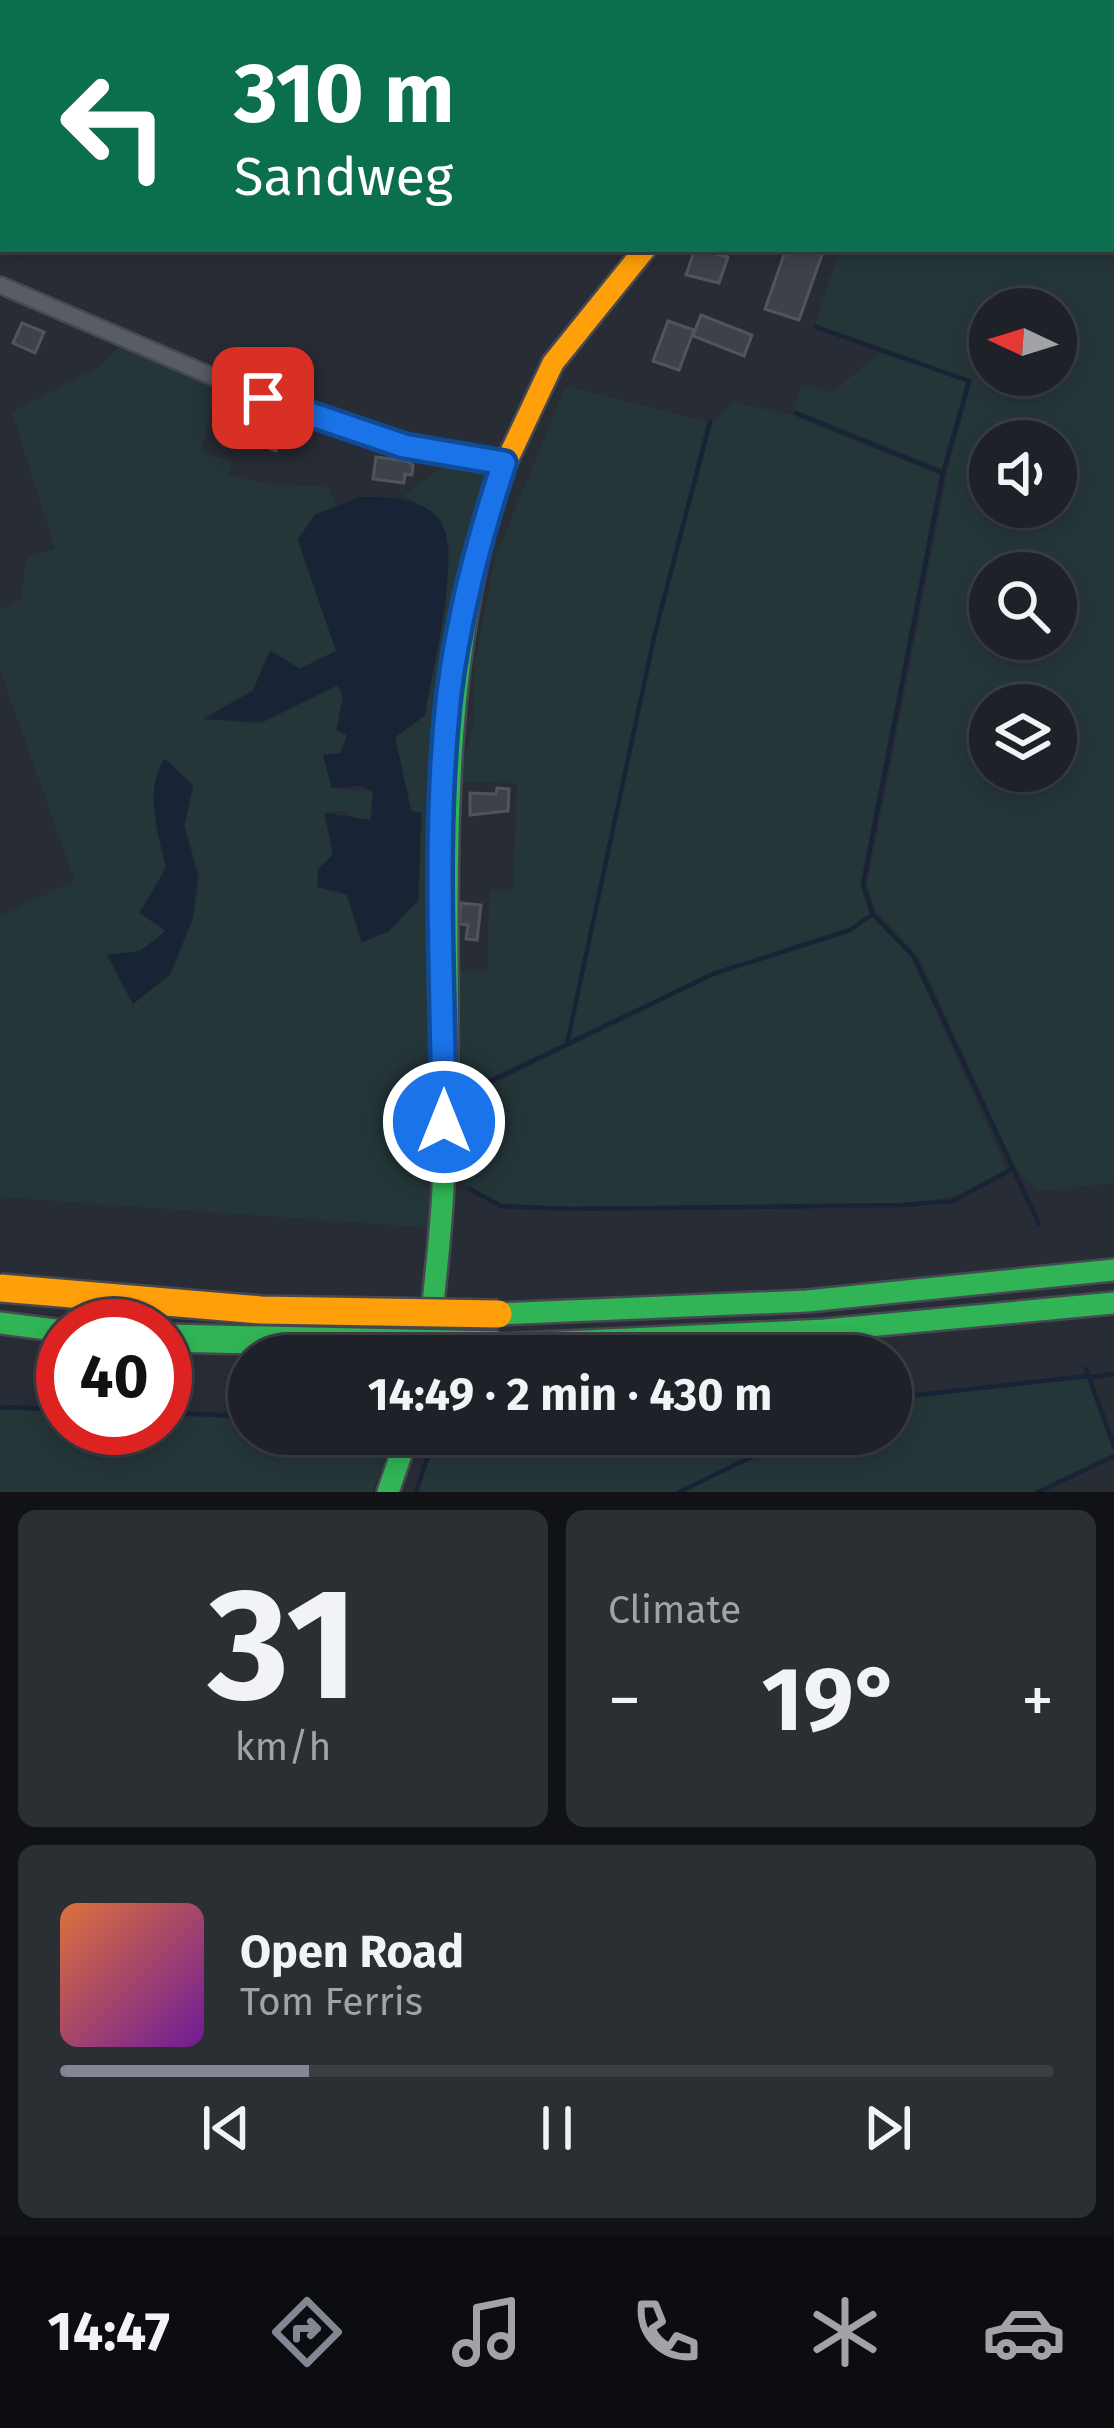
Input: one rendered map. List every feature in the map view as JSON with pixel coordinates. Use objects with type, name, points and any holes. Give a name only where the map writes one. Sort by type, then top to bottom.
[{"type":"main road","points":[[429,1335],[440,1266],[445,1152],[443,803],[449,695],[474,560],[504,463],[558,358],[643,252]]},
{"type":"main road","points":[[0,1288],[261,1310],[499,1314],[930,1295],[1114,1270]]},
{"type":"main road","points":[[192,1339],[499,1345],[824,1330],[1114,1303]]},
{"type":"main road","points":[[0,1323],[36,1328]]},
{"type":"main road","points":[[388,1492],[401,1455]]},
{"type":"street","points":[[0,285],[307,417],[404,446],[504,463]]},
{"type":"shaded area","points":[[839,252],[1114,252],[1114,1183],[1039,1191],[1014,1166],[919,957],[875,910],[867,885],[948,470],[969,391],[969,396],[1077,396],[1077,288],[969,288],[969,379],[815,324]]},
{"type":"shaded area","points":[[122,343],[218,384],[201,452],[232,461],[230,475],[269,484],[329,487],[336,505],[314,515],[297,540],[336,650],[300,668],[270,650],[252,690],[203,719],[261,724],[337,686],[342,697],[336,731],[346,735],[340,753],[323,754],[331,788],[372,792],[370,819],[358,821],[344,811],[324,813],[332,855],[317,869],[317,887],[346,895],[361,943],[389,932],[419,900],[422,813],[412,811],[395,738],[425,716],[451,548],[440,519],[404,495],[451,461],[478,465],[488,482],[448,635],[433,754],[428,957],[434,1228],[0,1197],[0,915],[75,881],[0,670],[0,610],[22,598],[26,558],[55,549],[12,412],[99,367]],"holes":[[[164,758],[194,785],[185,826],[200,877],[193,920],[171,975],[133,1004],[107,955],[140,951],[166,931],[139,913],[165,868],[153,798]]]},
{"type":"shaded area","points":[[880,353],[967,382],[943,469],[793,410],[802,384],[831,393]]},
{"type":"shaded area","points":[[566,386],[707,422],[654,632],[566,1043],[463,1091],[456,972],[488,971],[489,890],[513,891],[517,783],[457,782],[474,722],[474,666],[495,558]]},
{"type":"shaded area","points":[[733,402],[792,415],[940,475],[860,885],[870,914],[850,928],[712,972],[569,1041],[657,633],[712,422]]},
{"type":"shaded area","points":[[872,917],[912,958],[1007,1170],[995,1178],[958,1194],[904,1203],[569,1207],[502,1204],[464,1185],[464,1098],[713,976],[851,931]]},
{"type":"shaded area","points":[[1087,1378],[1114,1454],[1034,1492],[681,1492],[758,1455],[912,1455],[912,1397]]},
{"type":"shaded area","points":[[0,1410],[36,1411],[36,1455],[192,1455],[192,1417],[228,1418],[228,1455],[386,1455],[373,1492],[0,1492]]},
{"type":"shaded area","points":[[429,1455],[753,1455],[676,1492],[417,1492]]},
{"type":"water","points":[[360,497],[402,499],[431,511],[446,535],[448,557],[444,614],[425,715],[395,737],[411,811],[421,813],[418,900],[389,931],[362,942],[347,894],[318,887],[318,870],[333,855],[325,813],[371,820],[373,792],[362,786],[332,788],[323,755],[341,753],[347,735],[337,730],[343,697],[338,685],[261,722],[203,719],[253,691],[270,651],[300,669],[336,651],[298,540],[315,515]]},
{"type":"water","points":[[165,759],[193,786],[184,826],[198,877],[192,920],[170,974],[133,1004],[107,955],[140,951],[166,931],[140,913],[166,868],[154,798]]},
{"type":"building","points":[[694,252],[728,257],[719,283],[686,275]]},
{"type":"building","points":[[785,252],[823,252],[799,320],[765,309]]},
{"type":"building","points":[[701,315],[752,335],[744,356],[693,336]]},
{"type":"building","points":[[668,321],[694,330],[679,370],[653,361]]},
{"type":"building","points":[[22,323],[44,332],[35,353],[13,343]]},
{"type":"building","points":[[255,420],[284,431],[276,451],[247,439]]},
{"type":"building","points":[[376,457],[407,461],[413,465],[412,475],[405,474],[404,483],[373,479]]},
{"type":"building","points":[[497,788],[509,789],[508,811],[470,815],[470,793],[496,794]]},
{"type":"building","points":[[461,903],[481,905],[477,940],[466,939],[468,925],[459,924]]},
{"type":"waterway","points":[[816,327],[969,381],[943,473]]},
{"type":"waterway","points":[[796,413],[943,473],[863,885],[873,914],[914,957],[1039,1224]]},
{"type":"waterway","points":[[567,1044],[655,633],[710,422]]},
{"type":"waterway","points":[[464,1094],[713,974],[850,930],[873,914]]},
{"type":"waterway","points":[[470,1189],[501,1206],[568,1209],[904,1205],[953,1201],[1010,1170]]},
{"type":"waterway","points":[[1086,1369],[1114,1446]]},
{"type":"waterway","points":[[1089,1378],[1114,1374]]},
{"type":"waterway","points":[[912,1396],[1089,1376]]},
{"type":"waterway","points":[[0,1407],[36,1408]]},
{"type":"waterway","points":[[192,1414],[228,1415]]},
{"type":"waterway","points":[[376,1492],[389,1455]]},
{"type":"waterway","points":[[416,1492],[428,1455]]},
{"type":"waterway","points":[[679,1492],[756,1455]]},
{"type":"waterway","points":[[1038,1492],[1114,1456]]},
{"type":"traffic: fast","points":[[431,1325],[446,1106],[455,701],[482,540]]},
{"type":"traffic: fast","points":[[498,1314],[807,1301],[1114,1270]]},
{"type":"traffic: fast","points":[[716,1335],[825,1330],[1114,1303]]},
{"type":"traffic: fast","points":[[0,1323],[36,1328]]},
{"type":"traffic: fast","points":[[192,1339],[228,1339]]},
{"type":"traffic: fast","points":[[388,1492],[401,1455]]},
{"type":"traffic: slow","points":[[482,540],[494,488],[553,363],[643,252]]},
{"type":"traffic: slow","points":[[0,1288],[261,1310],[498,1314]]},
{"type":"route","points":[[263,398],[307,417],[404,446],[504,463],[464,600],[449,695],[443,803],[444,1122]]}]
